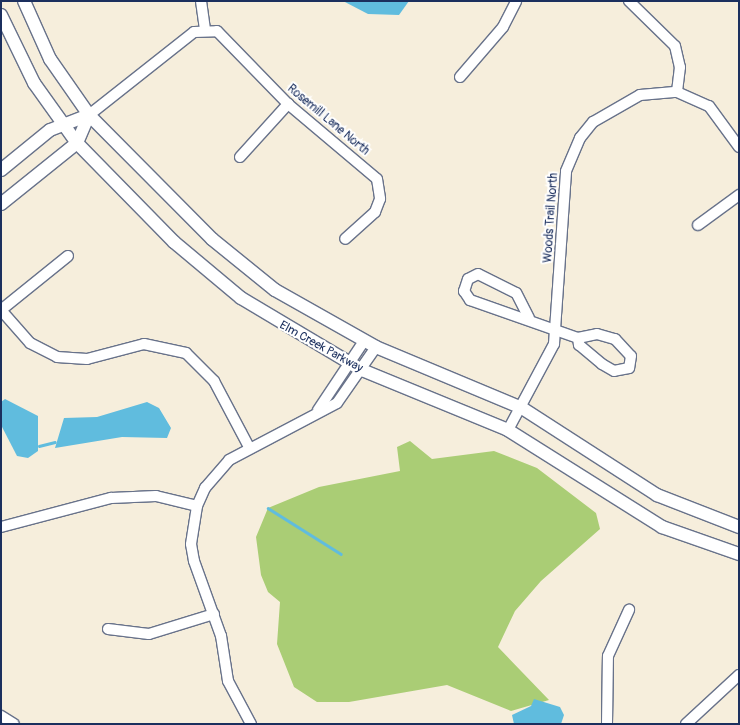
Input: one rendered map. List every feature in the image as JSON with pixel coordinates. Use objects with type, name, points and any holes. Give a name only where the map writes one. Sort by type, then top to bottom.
[{"type":"street","name":"Elm Creek Parkway","points":[[24,1],[50,59],[89,115],[239,262],[310,312],[364,341],[522,408],[657,495],[739,527]]},
{"type":"street","points":[[1,170],[61,124],[89,115],[184,39],[205,28],[201,1]]},
{"type":"street","points":[[460,77],[503,27],[516,1]]},
{"type":"street","points":[[629,1],[675,46],[680,67],[677,92]]},
{"type":"street","name":"Elm Creek Parkway","points":[[1,15],[34,83],[61,124],[77,143],[206,270],[279,324],[356,367],[508,430],[662,527],[739,554]]},
{"type":"street","name":"Rosemill Lane North","points":[[205,28],[230,40],[288,104],[377,179],[380,199],[375,212],[345,239]]},
{"type":"street","name":"Woods Trail North","points":[[508,430],[522,408],[554,344],[557,329],[563,191],[572,153],[607,110],[640,95],[677,92],[709,106],[739,147]]},
{"type":"street","points":[[240,157],[288,104]]},
{"type":"street","points":[[1,204],[77,143],[89,115]]},
{"type":"street","points":[[698,225],[739,195]]},
{"type":"street","points":[[68,256],[1,310],[30,343],[58,357],[87,359],[144,344],[186,353],[214,381],[249,447]]},
{"type":"street","points":[[529,318],[516,293],[478,274],[468,278],[464,291],[470,300],[529,318],[578,338],[597,334],[615,339],[631,356],[629,368],[614,371],[602,364],[579,345],[578,338]]},
{"type":"street","points":[[356,367],[364,341]]},
{"type":"street","points":[[250,724],[228,681],[214,614],[191,544],[197,506],[215,474],[249,447],[317,411],[376,347]]},
{"type":"street","points":[[1,526],[111,498],[156,496],[197,506]]},
{"type":"street","points":[[607,724],[608,656],[630,610]]},
{"type":"street","points":[[108,629],[149,634],[214,614]]},
{"type":"street","points":[[686,724],[739,675]]},
{"type":"street","points":[[1,716],[14,724]]},
{"type":"green space","points":[[410,441],[432,459],[494,451],[537,468],[596,513],[600,529],[541,581],[515,611],[498,647],[549,700],[511,711],[447,685],[349,702],[317,702],[294,687],[277,644],[280,602],[268,592],[261,575],[256,537],[268,508],[319,487],[400,471],[397,447]]},
{"type":"water","points":[[343,1],[409,1],[399,15],[368,14]]},
{"type":"water","points":[[5,399],[38,416],[38,451],[28,458],[17,456],[1,425],[1,402]]},
{"type":"water","points":[[147,402],[159,408],[171,428],[167,438],[122,437],[55,448],[64,418],[97,417]]},
{"type":"water","points":[[534,699],[560,707],[564,715],[561,724],[514,724],[512,715],[531,706]]},
{"type":"waterway","points":[[39,446],[55,442]]},
{"type":"waterway","points":[[268,508],[341,554]]}]
